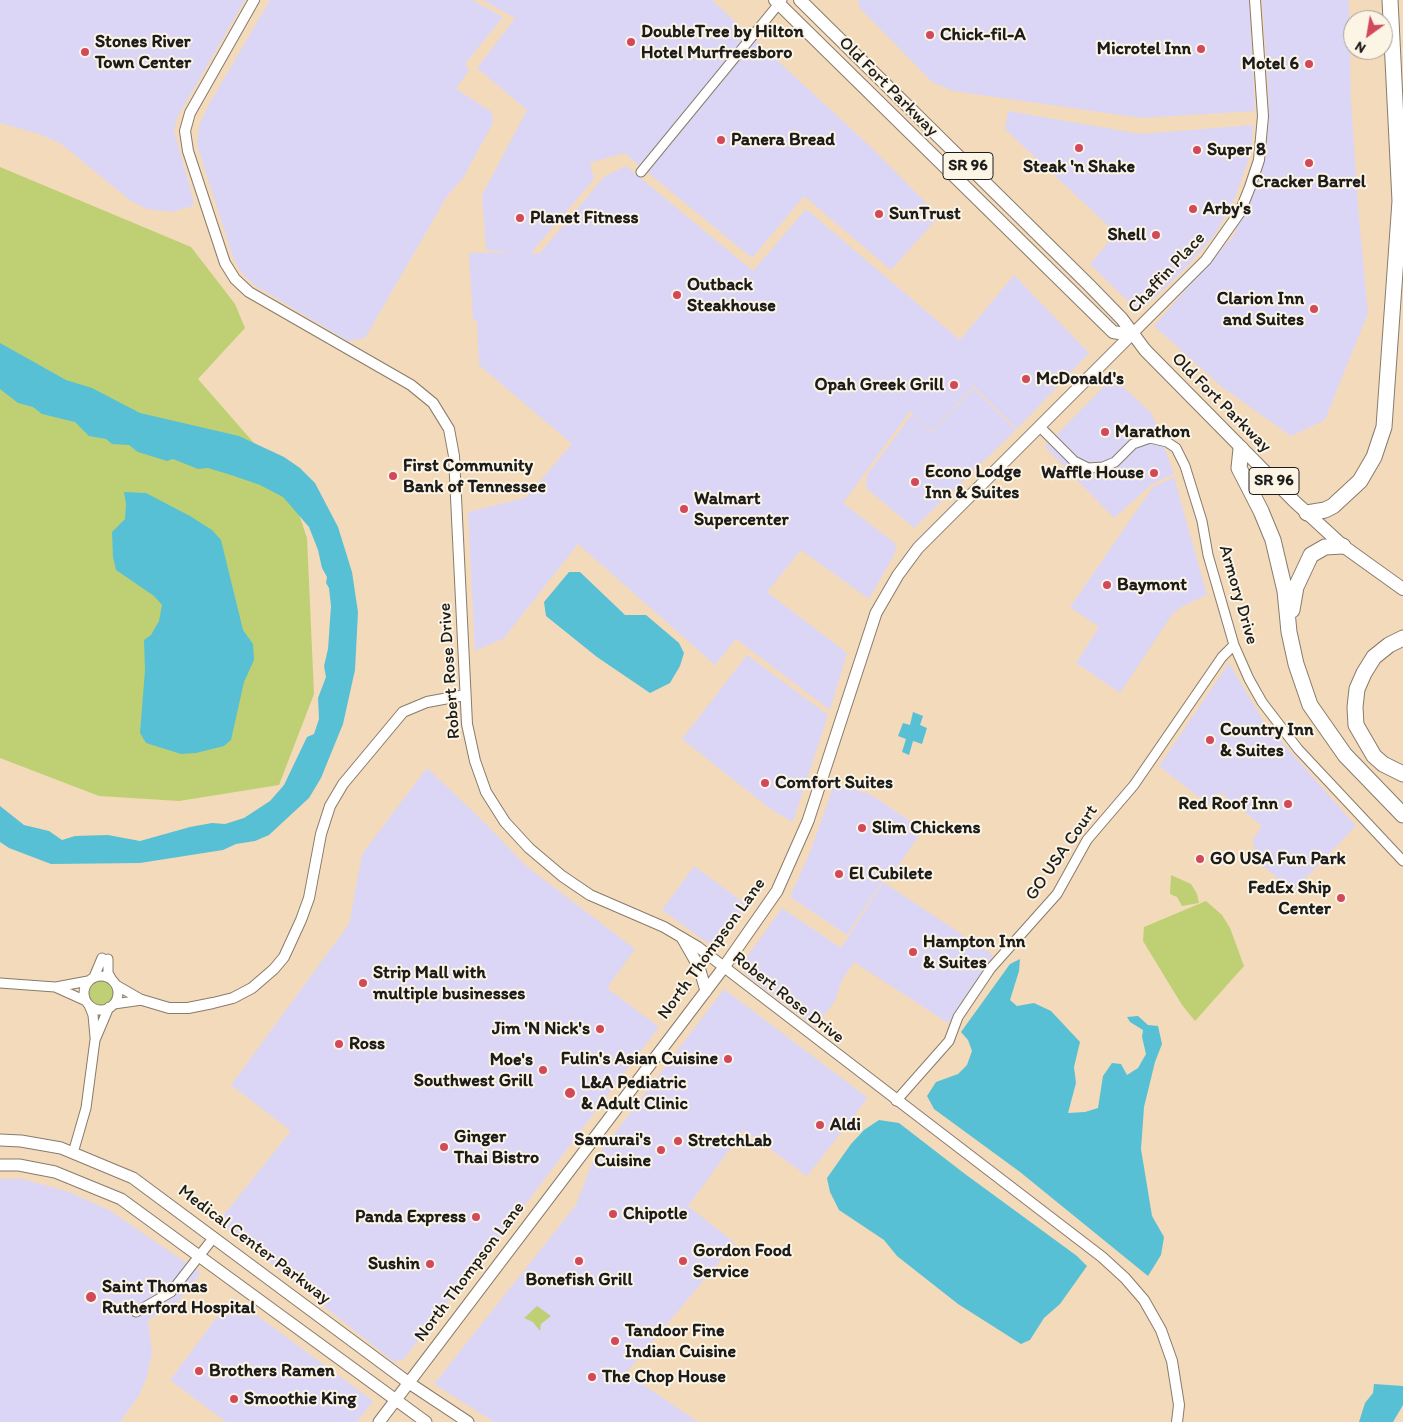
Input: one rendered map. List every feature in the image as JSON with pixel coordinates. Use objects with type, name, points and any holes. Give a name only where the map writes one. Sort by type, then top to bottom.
[{"type":"highway","points":[[1391,0],[1403,67]]},
{"type":"highway","points":[[1307,513],[1325,510],[1333,506],[1360,481],[1374,457],[1384,426],[1400,201],[1391,0]]},
{"type":"highway","points":[[1241,449],[1239,468],[1261,511],[1273,540],[1284,590],[1288,632],[1296,664],[1310,705],[1345,755],[1403,815]]},
{"type":"highway","points":[[1296,664],[1291,617],[1296,587],[1311,555],[1317,550],[1326,547],[1343,546]]},
{"type":"highway","points":[[1403,638],[1389,645],[1374,657],[1357,689],[1355,707],[1356,725],[1374,756],[1383,764],[1403,774]]},
{"type":"main road","name":"Old Fort Parkway","points":[[800,0],[1122,319],[1131,335],[1241,449],[1343,546],[1403,589]]},
{"type":"main road","name":"Old Fort Parkway","points":[[779,1],[1113,332],[1131,335]]},
{"type":"main road","name":"North Thompson Lane","points":[[379,1422],[724,967],[776,891],[793,858],[808,821],[876,612],[918,548],[1131,335]]},
{"type":"main road","points":[[683,938],[698,967],[706,991]]},
{"type":"main road","name":"Medical Center Parkway","points":[[0,1140],[21,1141],[73,1153],[133,1178],[409,1383],[468,1422]]},
{"type":"main road","points":[[0,1165],[19,1165],[55,1172],[87,1183],[121,1199],[295,1324],[426,1422]]},
{"type":"main road","points":[[295,1324],[307,1307]]},
{"type":"street","name":"Robert Rose Drive","points":[[254,0],[190,113],[185,131],[188,151],[225,263],[235,280],[249,292],[411,384],[432,403],[449,429],[454,456],[467,724],[475,761],[486,792],[505,822],[535,854],[562,876],[590,895],[664,927],[724,967],[1102,1258],[1125,1278],[1144,1300],[1161,1330],[1172,1361],[1179,1405],[1177,1422]]},
{"type":"street","name":"Chaffin Place","points":[[1131,335],[1206,260],[1240,212],[1250,187],[1259,160],[1262,116],[1255,0]]},
{"type":"street","points":[[641,172],[779,1]]},
{"type":"street","name":"Armory Drive","points":[[1040,427],[1074,461],[1088,468],[1103,467],[1115,462],[1133,444],[1150,438],[1167,442],[1176,448],[1185,466],[1202,521],[1208,555],[1234,645],[1262,702],[1298,749],[1403,861]]},
{"type":"street","name":"GO USA Court","points":[[896,1101],[949,1041],[958,1017],[991,968],[1057,894],[1087,840],[1134,785],[1222,657],[1234,645]]},
{"type":"street","points":[[0,983],[55,987],[104,976],[142,1000],[169,1008],[188,1008],[213,1003],[233,998],[252,988],[274,969],[284,957],[301,920],[309,898],[321,834],[330,806],[343,784],[371,748],[403,712],[427,702],[465,695]]},
{"type":"street","points":[[73,1153],[86,1108],[95,1040],[93,1015],[84,990],[105,958],[108,973],[114,983],[117,997],[95,1040]]},
{"type":"street","points":[[55,987],[98,1010],[142,1000]]},
{"type":"street","points":[[136,1312],[171,1292],[214,1237]]},
{"type":"shaded area","points":[[0,0],[245,0],[178,116],[174,130],[194,202],[192,206],[172,212],[147,209],[131,201],[60,143],[39,134],[0,123]]},
{"type":"shaded area","points":[[270,0],[472,0],[503,17],[465,64],[469,70],[456,89],[492,112],[493,123],[463,178],[447,196],[365,338],[348,341],[254,285],[241,272],[233,257],[197,145],[199,126],[208,106]]},
{"type":"shaded area","points":[[483,0],[712,0],[873,149],[939,216],[891,270],[804,196],[752,258],[624,153],[590,163],[594,179],[531,253],[539,254],[604,177],[626,166],[753,271],[806,209],[960,340],[1014,275],[1089,353],[1017,429],[974,386],[931,432],[910,411],[843,503],[896,544],[895,553],[869,599],[801,550],[767,592],[847,653],[830,710],[736,639],[715,665],[578,544],[504,638],[475,651],[468,512],[525,498],[572,444],[479,365],[477,321],[473,320],[469,253],[513,252],[486,250],[482,195],[527,110],[477,68],[515,18]]},
{"type":"shaded area","points":[[858,0],[1249,0],[1255,111],[1142,118],[953,91],[932,82],[859,7]]},
{"type":"shaded area","points":[[1262,0],[1349,0],[1349,10],[1343,10],[1343,60],[1350,60],[1359,218],[1368,313],[1325,420],[1291,436],[1222,387],[1154,326],[1234,235],[1257,183],[1267,143],[1269,103]]},
{"type":"shaded area","points":[[1008,111],[1140,134],[1253,125],[1251,153],[1234,200],[1214,236],[1182,272],[1139,312],[1090,264],[1116,233],[1005,129]]},
{"type":"shaded area","points":[[1113,377],[1152,414],[1174,474],[1152,484],[1114,518],[1045,447]]},
{"type":"shaded area","points":[[974,388],[1016,430],[914,528],[866,488],[867,475],[912,414],[931,433]]},
{"type":"shaded area","points":[[1174,477],[1207,595],[1181,607],[1171,616],[1120,693],[1076,663],[1099,627],[1070,607],[1153,487]]},
{"type":"shaded area","points":[[747,655],[828,715],[793,822],[773,811],[682,739]]},
{"type":"shaded area","points":[[1229,663],[1264,722],[1356,826],[1293,891],[1256,860],[1253,839],[1262,826],[1220,792],[1209,805],[1159,766]]},
{"type":"shaded area","points":[[427,768],[485,823],[526,866],[635,949],[607,988],[659,1027],[510,1225],[404,1359],[394,1362],[218,1222],[291,1131],[231,1085],[349,924],[362,854]]},
{"type":"shaded area","points":[[835,782],[873,796],[923,830],[887,882],[883,880],[847,935],[790,897],[810,852]]},
{"type":"shaded area","points":[[694,866],[747,905],[722,941],[708,943],[662,910]]},
{"type":"shaded area","points":[[883,882],[993,955],[948,1023],[854,962],[842,980],[835,1001],[815,1027],[745,974],[744,961],[782,908],[841,948]]},
{"type":"shaded area","points":[[724,989],[868,1098],[807,1176],[744,1130],[688,1206],[735,1243],[626,1373],[698,1422],[494,1422],[434,1384],[576,1205],[592,1163]]},
{"type":"shaded area","name":"Saint Thomas Rutherford Hospital","points":[[0,1179],[23,1179],[69,1192],[109,1210],[201,1273],[176,1304],[148,1320],[152,1352],[147,1377],[138,1397],[120,1422],[0,1422]]},
{"type":"shaded area","points":[[232,1297],[373,1401],[357,1422],[226,1422],[170,1380]]},
{"type":"green space","points":[[0,167],[191,247],[235,304],[245,328],[198,379],[288,482],[307,538],[314,694],[279,785],[179,801],[99,796],[0,758]]},
{"type":"green space","points":[[1171,875],[1191,884],[1197,894],[1199,903],[1182,906],[1177,897],[1170,894]]},
{"type":"green space","points":[[1206,901],[1222,915],[1230,928],[1244,966],[1195,1021],[1182,1005],[1143,941],[1144,927]]},
{"type":"green space","points":[[101,979],[111,983],[115,993],[111,1003],[101,1007],[91,1003],[87,993],[91,983]]},
{"type":"green space","points":[[537,1306],[551,1316],[541,1324],[540,1331],[533,1322],[524,1318]]},
{"type":"water","points":[[0,343],[66,380],[92,388],[140,413],[239,436],[284,457],[300,468],[315,483],[338,527],[352,572],[358,612],[355,670],[343,724],[321,778],[309,798],[269,835],[255,841],[236,844],[223,850],[140,863],[51,864],[9,848],[0,842],[0,806],[24,825],[49,831],[62,840],[75,836],[108,835],[140,841],[190,827],[212,823],[225,824],[244,818],[270,801],[284,785],[307,737],[314,734],[319,719],[318,698],[326,677],[324,666],[328,649],[331,606],[329,588],[326,583],[327,577],[322,568],[318,550],[309,527],[283,497],[260,485],[231,475],[208,468],[198,469],[173,459],[167,461],[138,452],[129,445],[112,444],[106,439],[89,436],[75,422],[42,414],[33,407],[18,403],[0,389]]},
{"type":"water","points":[[124,492],[146,493],[190,516],[212,530],[221,540],[243,630],[253,644],[254,660],[244,682],[231,740],[224,746],[196,753],[181,754],[146,743],[140,733],[145,670],[144,640],[151,635],[159,621],[162,605],[154,596],[116,570],[113,557],[112,532],[125,519],[126,504]]},
{"type":"water","points":[[569,572],[580,572],[625,615],[646,615],[679,643],[684,653],[680,666],[670,683],[650,693],[597,657],[546,616],[544,602]]},
{"type":"water","points":[[913,712],[923,716],[920,725],[927,728],[922,744],[913,741],[909,755],[902,752],[906,739],[898,736],[903,723],[910,725]]},
{"type":"water","points":[[1020,959],[1019,971],[1010,1000],[1017,1006],[1034,1003],[1051,1011],[1080,1042],[1074,1067],[1076,1083],[1068,1113],[1085,1112],[1098,1108],[1103,1076],[1112,1063],[1121,1064],[1127,1075],[1138,1068],[1146,1054],[1142,1037],[1143,1030],[1130,1022],[1127,1017],[1138,1016],[1148,1025],[1158,1026],[1162,1044],[1155,1062],[1144,1107],[1141,1149],[1152,1216],[1164,1237],[1161,1255],[1148,1276],[1020,1172],[934,1109],[927,1096],[936,1082],[958,1074],[967,1065],[972,1051],[968,1040],[961,1032],[1010,964]]},
{"type":"water","points":[[879,1120],[899,1123],[1077,1256],[1087,1266],[1060,1304],[1044,1318],[1030,1340],[1021,1344],[958,1304],[897,1256],[884,1240],[839,1210],[830,1192],[827,1178],[851,1144],[864,1130]]},
{"type":"water","points":[[1374,1384],[1403,1386],[1403,1405],[1393,1422],[1359,1422],[1365,1403],[1373,1393]]},
{"type":"place","name":"Chick-fil-A","points":[[930,35]]},
{"type":"place","name":"DoubleTree by Hilton Hotel Murfreesboro","points":[[631,42]]},
{"type":"place","name":"Microtel Inn","points":[[1201,49]]},
{"type":"place","name":"Stones River Town Center","points":[[85,52]]},
{"type":"place","name":"Motel 6","points":[[1309,64]]},
{"type":"place","name":"Panera Bread","points":[[721,140]]},
{"type":"place","name":"Steak 'n Shake","points":[[1079,148]]},
{"type":"place","name":"Super 8","points":[[1197,150]]},
{"type":"place","name":"Cracker Barrel","points":[[1309,163]]},
{"type":"place","name":"Arby's","points":[[1193,209]]},
{"type":"place","name":"SunTrust","points":[[879,214]]},
{"type":"place","name":"Planet Fitness","points":[[520,218]]},
{"type":"place","name":"Shell","points":[[1156,235]]},
{"type":"place","name":"Outback Steakhouse","points":[[677,295]]},
{"type":"place","name":"Clarion Inn and Suites","points":[[1314,309]]},
{"type":"place","name":"McDonald's","points":[[1026,379]]},
{"type":"place","name":"Opah Greek Grill","points":[[954,385]]},
{"type":"place","name":"Marathon","points":[[1105,432]]},
{"type":"place","name":"Waffle House","points":[[1154,473]]},
{"type":"place","name":"First Community Bank of Tennessee","points":[[393,476]]},
{"type":"place","name":"Econo Lodge Inn & Suites","points":[[915,482]]},
{"type":"place","name":"Walmart Supercenter","points":[[684,509]]},
{"type":"place","name":"Baymont","points":[[1107,585]]},
{"type":"place","name":"Country Inn & Suites","points":[[1210,740]]},
{"type":"place","name":"Comfort Suites","points":[[765,783]]},
{"type":"place","name":"Red Roof Inn","points":[[1288,804]]},
{"type":"place","name":"Slim Chickens","points":[[862,828]]},
{"type":"place","name":"GO USA Fun Park","points":[[1200,859]]},
{"type":"place","name":"El Cubilete","points":[[839,874]]},
{"type":"place","name":"FedEx Ship Center","points":[[1341,898]]},
{"type":"place","name":"Hampton Inn & Suites","points":[[913,952]]},
{"type":"place","name":"Strip Mall with multiple businesses","points":[[363,983]]},
{"type":"place","name":"Jim 'N Nick's","points":[[600,1029]]},
{"type":"place","name":"Ross","points":[[339,1044]]},
{"type":"place","name":"Fulin's Asian Cuisine","points":[[728,1059]]},
{"type":"place","name":"Moe's Southwest Grill","points":[[543,1070]]},
{"type":"place","name":"L&A Pediatric & Adult Clinic","points":[[570,1093]]},
{"type":"place","name":"Aldi","points":[[820,1125]]},
{"type":"place","name":"StretchLab","points":[[678,1141]]},
{"type":"place","name":"Ginger Thai Bistro","points":[[444,1147]]},
{"type":"place","name":"Samurai's Cuisine","points":[[661,1150]]},
{"type":"place","name":"Chipotle","points":[[613,1214]]},
{"type":"place","name":"Panda Express","points":[[476,1217]]},
{"type":"place","name":"Bonefish Grill","points":[[579,1261]]},
{"type":"place","name":"Gordon Food Service","points":[[683,1261]]},
{"type":"place","name":"Sushin","points":[[430,1264]]},
{"type":"place","name":"Saint Thomas Rutherford Hospital","points":[[91,1297]]},
{"type":"place","name":"Tandoor Fine Indian Cuisine","points":[[615,1341]]},
{"type":"place","name":"Brothers Ramen","points":[[199,1371]]},
{"type":"place","name":"The Chop House","points":[[592,1377]]},
{"type":"place","name":"Smoothie King","points":[[234,1399]]}]
